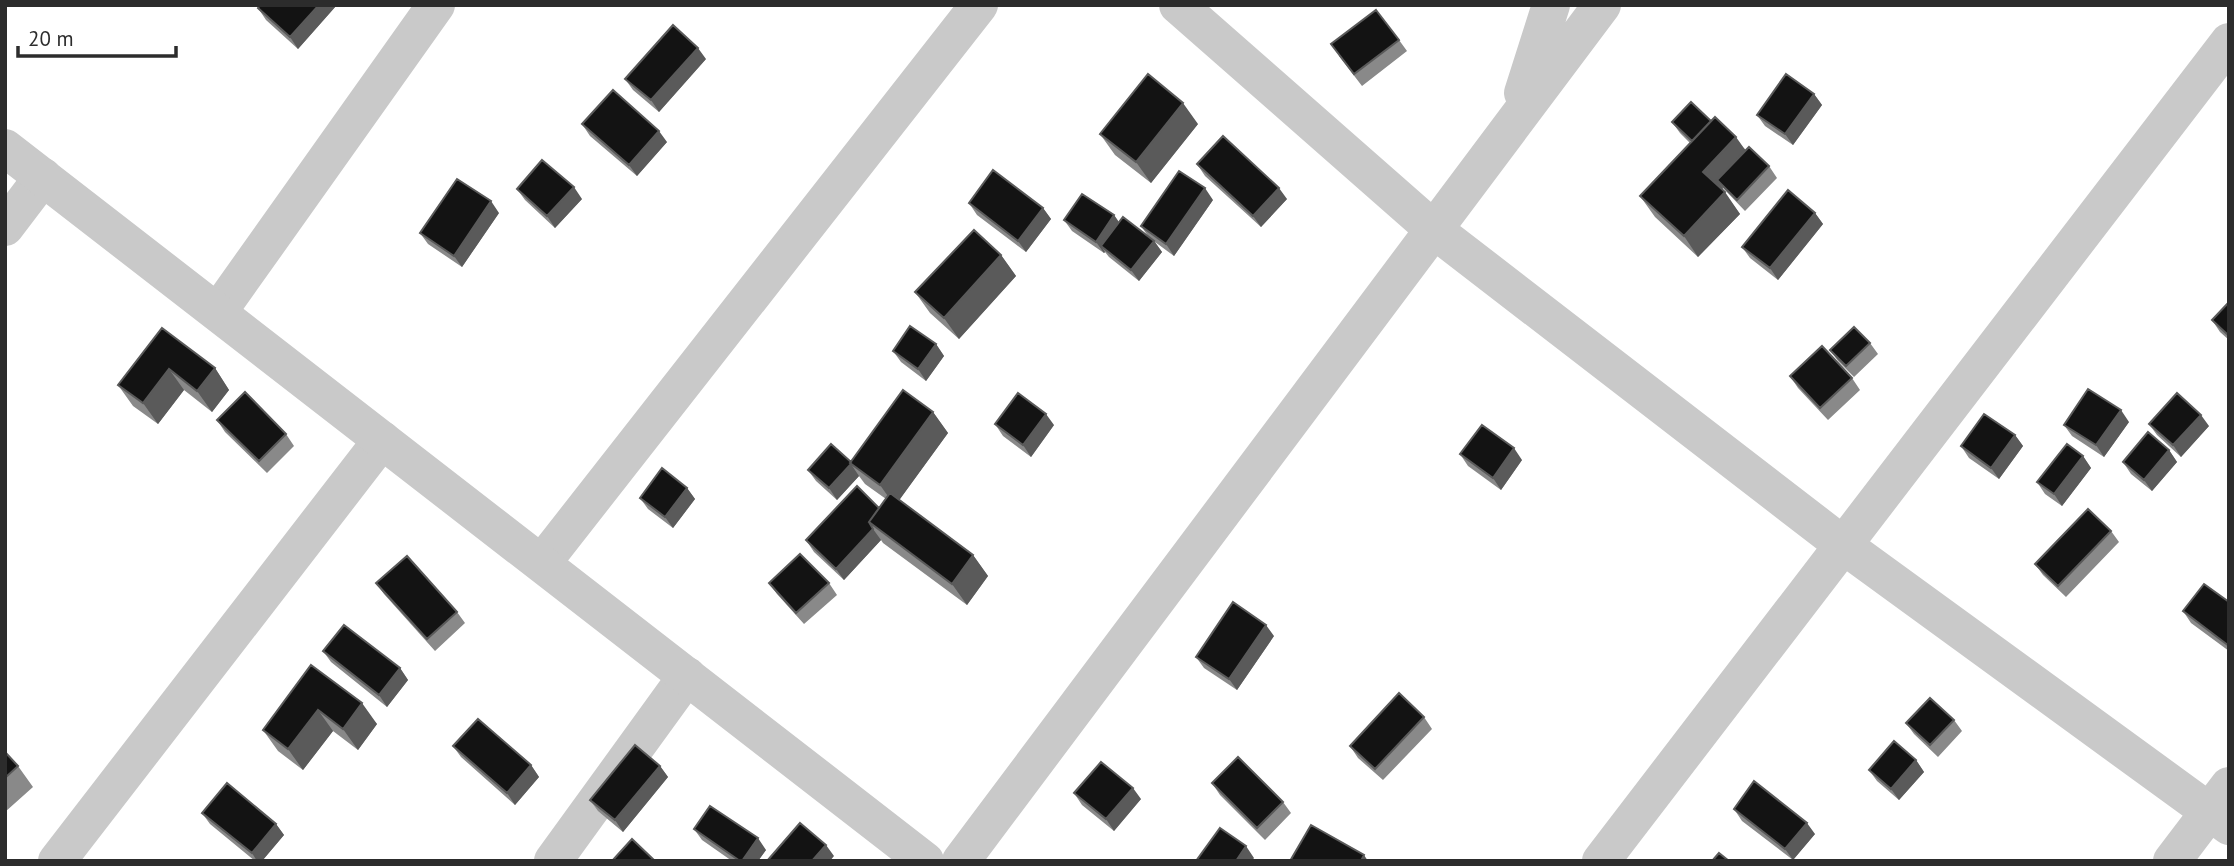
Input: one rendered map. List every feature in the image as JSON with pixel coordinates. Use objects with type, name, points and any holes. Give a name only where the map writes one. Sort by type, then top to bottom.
[{"type":"street","points":[[218,312],[436,5]]},
{"type":"street","points":[[542,563],[979,5]]},
{"type":"street","points":[[1178,5],[1433,229],[1843,545],[2223,807],[2172,861]]},
{"type":"street","points":[[1513,123],[1551,5]]},
{"type":"street","points":[[961,861],[1602,5]]},
{"type":"street","points":[[1601,861],[2229,42]]},
{"type":"street","points":[[5,148],[925,861]]},
{"type":"street","points":[[5,227],[43,177]]},
{"type":"street","points":[[57,861],[382,440]]},
{"type":"street","points":[[552,861],[687,676]]},
{"type":"building","points":[[260,5],[319,5],[290,37],[258,8]]},
{"type":"building","points":[[1376,10],[1399,40],[1354,74],[1331,44]]},
{"type":"building","points":[[673,25],[698,48],[651,100],[625,79]]},
{"type":"building","points":[[1148,74],[1183,103],[1136,162],[1100,134]]},
{"type":"building","points":[[1786,74],[1814,94],[1785,134],[1757,115]]},
{"type":"building","points":[[613,90],[659,131],[629,165],[582,124]]},
{"type":"building","points":[[1691,102],[1711,121],[1692,141],[1672,122]]},
{"type":"building","points":[[1715,117],[1736,137],[1703,172],[1725,192],[1684,236],[1640,196]]},
{"type":"building","points":[[1223,136],[1279,188],[1253,216],[1197,164]]},
{"type":"building","points":[[1749,147],[1769,166],[1737,200],[1717,180]]},
{"type":"building","points":[[542,160],[574,187],[547,216],[517,189]]},
{"type":"building","points":[[993,170],[1043,208],[1018,241],[969,203]]},
{"type":"building","points":[[1179,171],[1205,188],[1166,244],[1141,226]]},
{"type":"building","points":[[457,179],[491,201],[454,256],[420,233]]},
{"type":"building","points":[[1788,190],[1815,213],[1770,268],[1742,247]]},
{"type":"building","points":[[1082,194],[1114,215],[1096,242],[1064,220]]},
{"type":"building","points":[[1123,217],[1154,241],[1131,270],[1101,246]]},
{"type":"building","points":[[974,230],[1001,255],[944,318],[915,292]]},
{"type":"building","points":[[2229,302],[2229,336],[2212,320]]},
{"type":"building","points":[[910,326],[936,344],[918,369],[893,351]]},
{"type":"building","points":[[1854,327],[1870,343],[1846,366],[1830,350]]},
{"type":"building","points":[[162,328],[215,368],[197,391],[169,369],[143,403],[118,385]]},
{"type":"building","points":[[1822,346],[1852,378],[1820,408],[1790,376]]},
{"type":"building","points":[[2088,389],[2121,410],[2096,445],[2064,425]]},
{"type":"building","points":[[903,390],[933,412],[880,485],[850,463]]},
{"type":"building","points":[[245,392],[286,434],[259,461],[217,420]]},
{"type":"building","points":[[1018,393],[1046,414],[1023,445],[995,424]]},
{"type":"building","points":[[2177,393],[2201,415],[2173,445],[2149,424]]},
{"type":"building","points":[[1984,414],[2015,435],[1991,468],[1961,446]]},
{"type":"building","points":[[1482,425],[1514,448],[1493,478],[1460,454]]},
{"type":"building","points":[[2148,432],[2169,450],[2144,480],[2123,462]]},
{"type":"building","points":[[831,444],[851,464],[829,488],[808,470]]},
{"type":"building","points":[[2067,444],[2083,456],[2054,494],[2037,482]]},
{"type":"building","points":[[662,468],[687,488],[665,517],[640,498]]},
{"type":"building","points":[[857,486],[879,508],[869,522],[873,529],[836,569],[806,540]]},
{"type":"building","points":[[890,493],[973,555],[952,584],[869,522]]},
{"type":"building","points":[[2088,509],[2111,531],[2058,586],[2035,564]]},
{"type":"building","points":[[800,554],[829,583],[796,613],[769,583]]},
{"type":"building","points":[[407,556],[457,612],[427,639],[376,583]]},
{"type":"building","points":[[2204,584],[2229,602],[2229,646],[2183,611]]},
{"type":"building","points":[[1233,602],[1266,625],[1229,679],[1196,657]]},
{"type":"building","points":[[344,625],[400,668],[379,695],[323,651]]},
{"type":"building","points":[[311,665],[362,703],[343,729],[318,710],[288,749],[263,730]]},
{"type":"building","points":[[1399,693],[1424,717],[1375,769],[1350,746]]},
{"type":"building","points":[[1930,698],[1954,720],[1930,745],[1906,723]]},
{"type":"building","points":[[478,719],[531,765],[507,793],[453,746]]},
{"type":"building","points":[[1894,741],[1916,760],[1891,789],[1869,770]]},
{"type":"building","points":[[635,745],[660,766],[615,820],[590,800]]},
{"type":"building","points":[[5,752],[18,766],[5,778]]},
{"type":"building","points":[[1238,757],[1283,802],[1257,828],[1212,783]]},
{"type":"building","points":[[1101,762],[1133,788],[1106,819],[1074,793]]},
{"type":"building","points":[[1754,781],[1807,823],[1785,849],[1734,809]]},
{"type":"building","points":[[227,783],[276,824],[252,853],[202,813]]},
{"type":"building","points":[[710,806],[758,838],[742,861],[694,829]]},
{"type":"building","points":[[800,823],[826,845],[812,861],[767,861]]},
{"type":"building","points":[[1311,825],[1364,855],[1361,861],[1290,861]]},
{"type":"building","points":[[1220,828],[1246,846],[1236,861],[1196,861]]},
{"type":"building","points":[[632,839],[655,861],[612,861]]},
{"type":"building","points":[[1719,853],[1729,861],[1712,861]]}]
